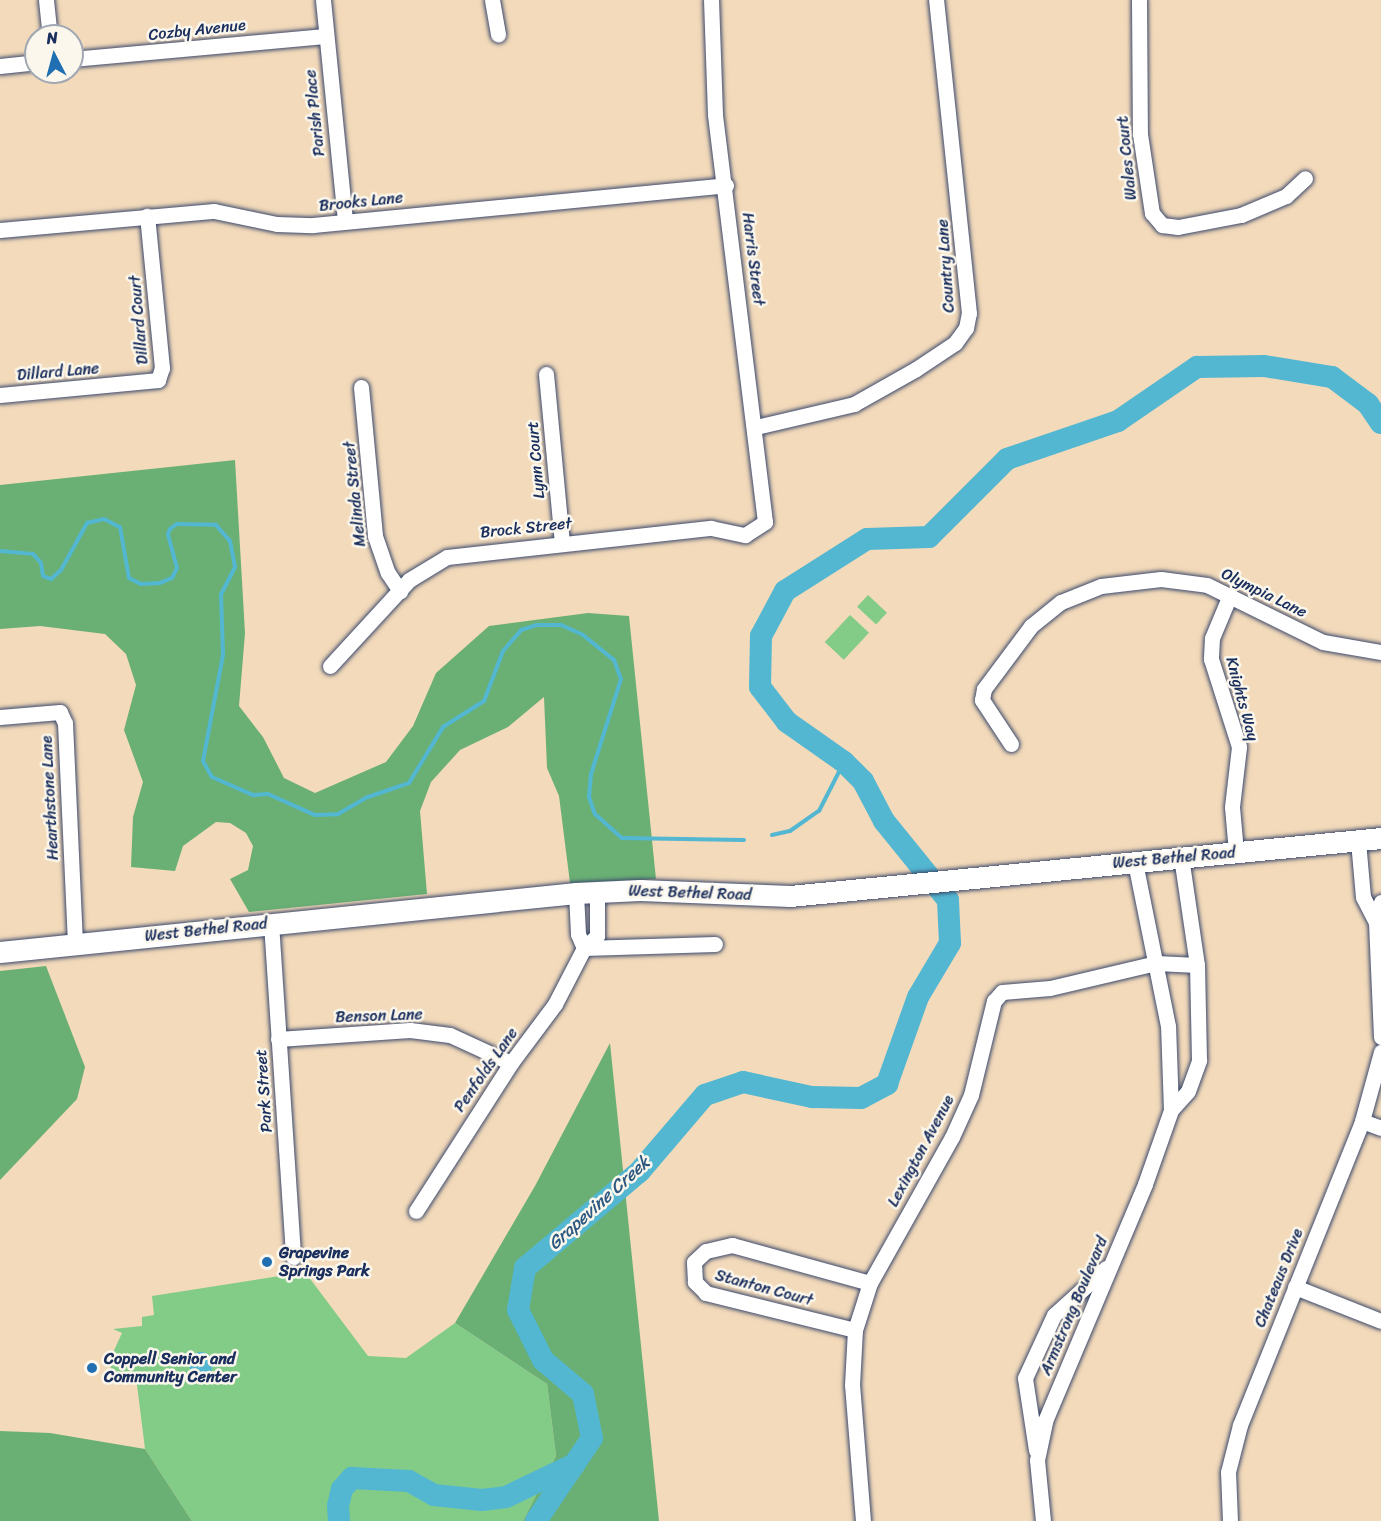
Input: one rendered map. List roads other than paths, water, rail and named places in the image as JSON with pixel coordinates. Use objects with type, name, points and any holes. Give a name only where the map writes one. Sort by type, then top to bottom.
[{"type":"main road","name":"West Bethel Road","points":[[0,952],[270,923],[586,893],[640,890],[790,896],[1381,839]]},
{"type":"street","points":[[46,0],[49,24]]},
{"type":"street","name":"Parish Place","points":[[323,0],[345,221]]},
{"type":"street","points":[[492,0],[498,34]]},
{"type":"street","name":"Harris Street","points":[[711,0],[716,114],[756,427],[765,522]]},
{"type":"street","name":"Country Lane","points":[[756,427],[845,408],[916,369],[955,343],[966,328],[969,313],[966,277],[936,0]]},
{"type":"street","name":"Wales Court","points":[[1139,0],[1140,134],[1152,213],[1162,225],[1178,227],[1241,215],[1286,196],[1305,178]]},
{"type":"street","name":"Cozby Avenue","points":[[84,58],[325,36]]},
{"type":"street","points":[[0,66],[24,63]]},
{"type":"street","name":"Brooks Lane","points":[[0,230],[214,211],[277,224],[345,221],[726,185]]},
{"type":"street","name":"Dillard Court","points":[[118,386],[158,380],[162,368],[147,216]]},
{"type":"street","name":"Lynn Court","points":[[546,374],[562,542]]},
{"type":"street","name":"Dillard Lane","points":[[0,395],[118,386]]},
{"type":"street","name":"Melinda Street","points":[[361,387],[375,536],[388,573],[400,591]]},
{"type":"street","name":"Brock Street","points":[[330,666],[409,580],[447,557],[562,542],[711,528],[745,536],[765,522]]},
{"type":"street","name":"Olympia Lane","points":[[1011,744],[982,700],[984,689],[1031,626],[1061,602],[1101,586],[1161,579],[1207,585],[1323,642],[1381,652]]},
{"type":"street","name":"Knights Way","points":[[1230,596],[1212,638],[1211,659],[1239,747],[1232,807],[1236,852]]},
{"type":"street","name":"Hearthstone Lane","points":[[0,717],[60,712],[65,723],[75,944]]},
{"type":"street","points":[[1358,841],[1363,897],[1376,922]]},
{"type":"street","name":"Armstrong Boulevard","points":[[1043,1521],[1037,1460],[1045,1421],[1145,1184],[1171,1110],[1188,1090],[1199,1060],[1197,965],[1181,857]]},
{"type":"street","name":"Armstrong Boulevard","points":[[1135,862],[1168,1026],[1171,1110]]},
{"type":"street","name":"Penfolds Lane","points":[[416,1212],[511,1063],[555,1004],[584,948],[597,936],[586,893]]},
{"type":"street","points":[[1381,902],[1376,922],[1381,1037]]},
{"type":"street","name":"Park Street","points":[[270,923],[293,1257]]},
{"type":"street","points":[[584,948],[715,944]]},
{"type":"street","name":"Lexington Avenue","points":[[863,1521],[852,1385],[855,1330],[870,1283],[952,1137],[977,1074],[994,1001],[1002,992],[1050,988],[1156,963],[1197,965]]},
{"type":"street","name":"Benson Lane","points":[[278,1039],[410,1030],[450,1035],[511,1063]]},
{"type":"street","name":"Chateaus Drive","points":[[1230,1521],[1228,1472],[1240,1425],[1362,1121],[1381,1052]]},
{"type":"street","points":[[1362,1121],[1381,1128]]},
{"type":"street","name":"Stanton Court","points":[[855,1330],[706,1293],[696,1282],[694,1262],[706,1251],[732,1245],[870,1283]]},
{"type":"street","points":[[1037,1460],[1025,1378],[1054,1315],[1110,1264]]},
{"type":"street","points":[[1295,1287],[1381,1321]]},
{"type":"water","points":[[201,1352],[206,1353],[212,1359],[212,1369],[206,1375],[201,1376],[196,1375],[190,1369],[189,1364],[190,1359],[196,1353]]},
{"type":"waterway","name":"Grapevine Creek","points":[[536,1521],[592,1438],[583,1394],[543,1360],[518,1310],[525,1268],[640,1171],[705,1095],[743,1082],[812,1097],[861,1098],[887,1084],[918,997],[950,943],[948,900],[884,821],[863,781],[844,762],[787,722],[760,687],[761,636],[785,591],[867,539],[929,537],[1007,459],[1118,421],[1197,367],[1264,366],[1332,377],[1368,404],[1381,423]]},
{"type":"waterway","points":[[0,551],[33,554],[41,563],[43,576],[51,579],[61,570],[87,523],[104,519],[120,527],[129,578],[141,584],[160,583],[172,578],[177,568],[168,534],[170,529],[177,524],[216,525],[230,541],[235,567],[221,594],[223,655],[203,761],[212,777],[253,795],[268,794],[315,815],[338,814],[368,797],[409,783],[443,727],[484,701],[503,651],[521,630],[536,625],[561,625],[583,635],[614,660],[621,679],[591,774],[589,797],[595,814],[622,838],[744,840]]},
{"type":"waterway","points":[[772,835],[790,831],[819,811],[844,762]]},
{"type":"waterway","name":"Grapevine Creek","points":[[339,1521],[338,1506],[342,1489],[352,1478],[409,1481],[434,1495],[482,1500],[506,1497],[575,1464]]},
{"type":"place","name":"Grapevine Springs Park","points":[[267,1262]]},
{"type":"place","name":"Coppell Senior and Community Center","points":[[92,1368]]}]
